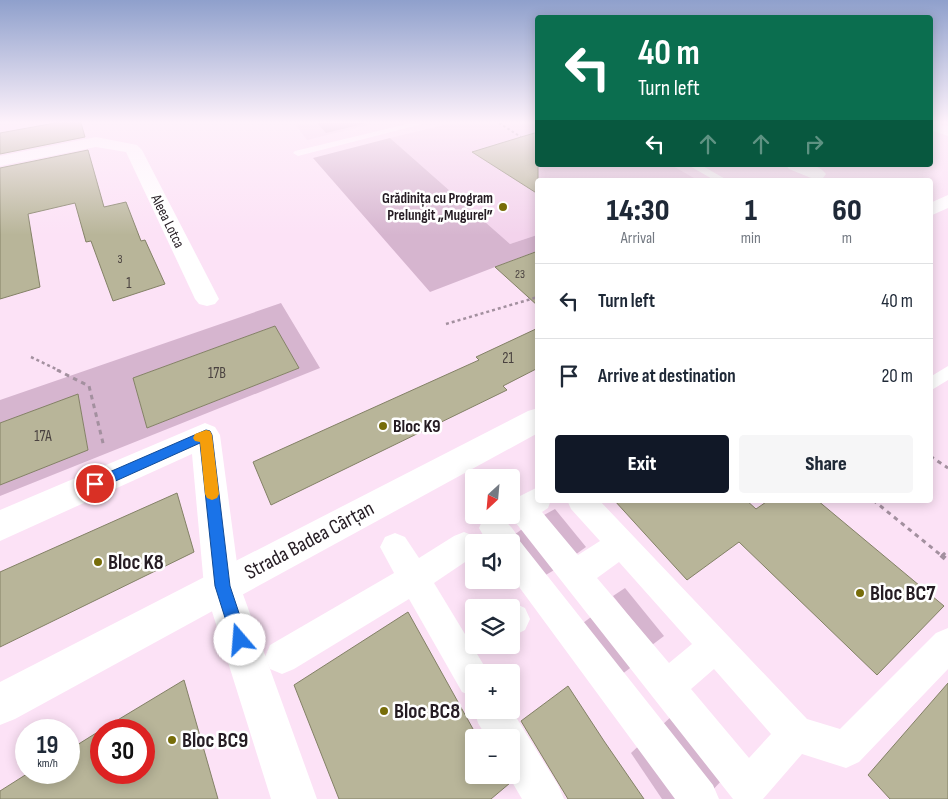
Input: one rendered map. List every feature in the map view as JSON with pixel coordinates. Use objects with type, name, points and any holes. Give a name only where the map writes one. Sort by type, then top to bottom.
[{"type":"street","name":"Aleea Lotca","points":[[139,160],[207,299]]},
{"type":"street","points":[[800,167],[817,174]]},
{"type":"street","points":[[933,208],[948,200]]},
{"type":"street","name":"Strada Badea Cârțan","points":[[0,704],[535,421]]},
{"type":"street","points":[[0,526],[206,435],[222,586],[294,799]]},
{"type":"street","points":[[535,501],[522,509],[748,787],[796,734]]},
{"type":"street","points":[[584,503],[796,734],[846,749],[948,646]]},
{"type":"street","points":[[576,575],[621,544]]},
{"type":"street","points":[[282,657],[464,546]]},
{"type":"street","points":[[396,547],[414,578],[470,661]]},
{"type":"street","points":[[520,562],[699,799]]},
{"type":"street","points":[[666,688],[715,646]]},
{"type":"street","points":[[520,759],[544,799]]},
{"type":"lane","points":[[697,167],[718,178]]},
{"type":"lane","points":[[933,383],[948,372]]},
{"type":"path","points":[[446,324],[535,298]]},
{"type":"path","points":[[31,357],[89,386],[111,477]]},
{"type":"path","points":[[933,458],[948,468]]},
{"type":"path","points":[[878,503],[948,561]]},
{"type":"path","points":[[942,556],[948,550]]},
{"type":"shaded area","points":[[315,160],[415,160],[510,244],[535,236],[535,252],[430,292]]},
{"type":"shaded area","points":[[415,160],[535,160],[535,167],[675,167],[694,178],[535,178],[535,236],[510,244]]},
{"type":"shaded area","points":[[281,303],[320,368],[0,496],[0,485],[88,449],[78,395],[0,423],[0,400]],"holes":[[[275,326],[299,368],[147,428],[133,378]]]},
{"type":"shaded area","points":[[555,509],[586,547],[575,555],[544,515]]},
{"type":"shaded area","points":[[525,527],[556,569],[544,576],[520,543],[520,534],[515,534]]},
{"type":"shaded area","points":[[625,588],[664,636],[652,645],[613,596]]},
{"type":"shaded area","points":[[595,614],[634,665],[621,675],[583,623]]},
{"type":"shaded area","points":[[673,715],[722,780],[710,793],[661,726]]},
{"type":"shaded area","points":[[644,741],[685,799],[662,799],[631,753]]},
{"type":"building","points":[[38,160],[91,160],[104,207],[126,202],[141,241],[145,240],[165,284],[113,301],[91,241],[86,242],[75,203],[28,214],[40,287],[0,299],[0,168]]},
{"type":"building","points":[[485,160],[535,160],[535,167],[538,167],[538,178],[535,178],[535,192]]},
{"type":"building","points":[[535,252],[535,303],[495,267]]},
{"type":"building","points":[[275,326],[299,368],[147,428],[133,378]]},
{"type":"building","name":"Bloc K9","points":[[535,329],[535,370],[503,386],[507,390],[271,505],[253,462],[479,360],[476,357]]},
{"type":"building","points":[[78,394],[88,450],[0,485],[0,423]]},
{"type":"building","name":"Bloc K8","points":[[177,493],[194,552],[0,647],[0,572]]},
{"type":"building","name":"Bloc BC7","points":[[617,503],[749,503],[756,509],[765,503],[821,503],[944,606],[877,675],[739,542],[687,580]]},
{"type":"building","name":"Bloc BC8","points":[[408,612],[465,715],[465,719],[467,719],[473,729],[465,729],[465,784],[509,784],[491,799],[339,799],[294,685]]},
{"type":"building","name":"Bloc BC9","points":[[184,680],[218,799],[0,799],[0,791],[15,782],[15,784],[80,784],[80,743],[90,737],[90,784],[155,784],[155,719],[119,719]]},
{"type":"building","points":[[948,683],[948,799],[890,799],[868,775]]},
{"type":"building","points":[[568,686],[644,799],[568,799],[521,721]]},
{"type":"slow traffic","points":[[199,438],[206,435],[212,494]]},
{"type":"place","name":"Grădinița cu Program Prelungit „Mugurel”","points":[[503,207]]},
{"type":"place","name":"Bloc K9","points":[[383,426]]},
{"type":"place","name":"Bloc K8","points":[[98,562]]},
{"type":"place","name":"Bloc BC7","points":[[860,593]]},
{"type":"place","name":"Bloc BC8","points":[[384,711]]},
{"type":"place","name":"Bloc BC9","points":[[172,740]]},
{"type":"route","points":[[95,484],[206,435],[222,586],[240,640]]}]
